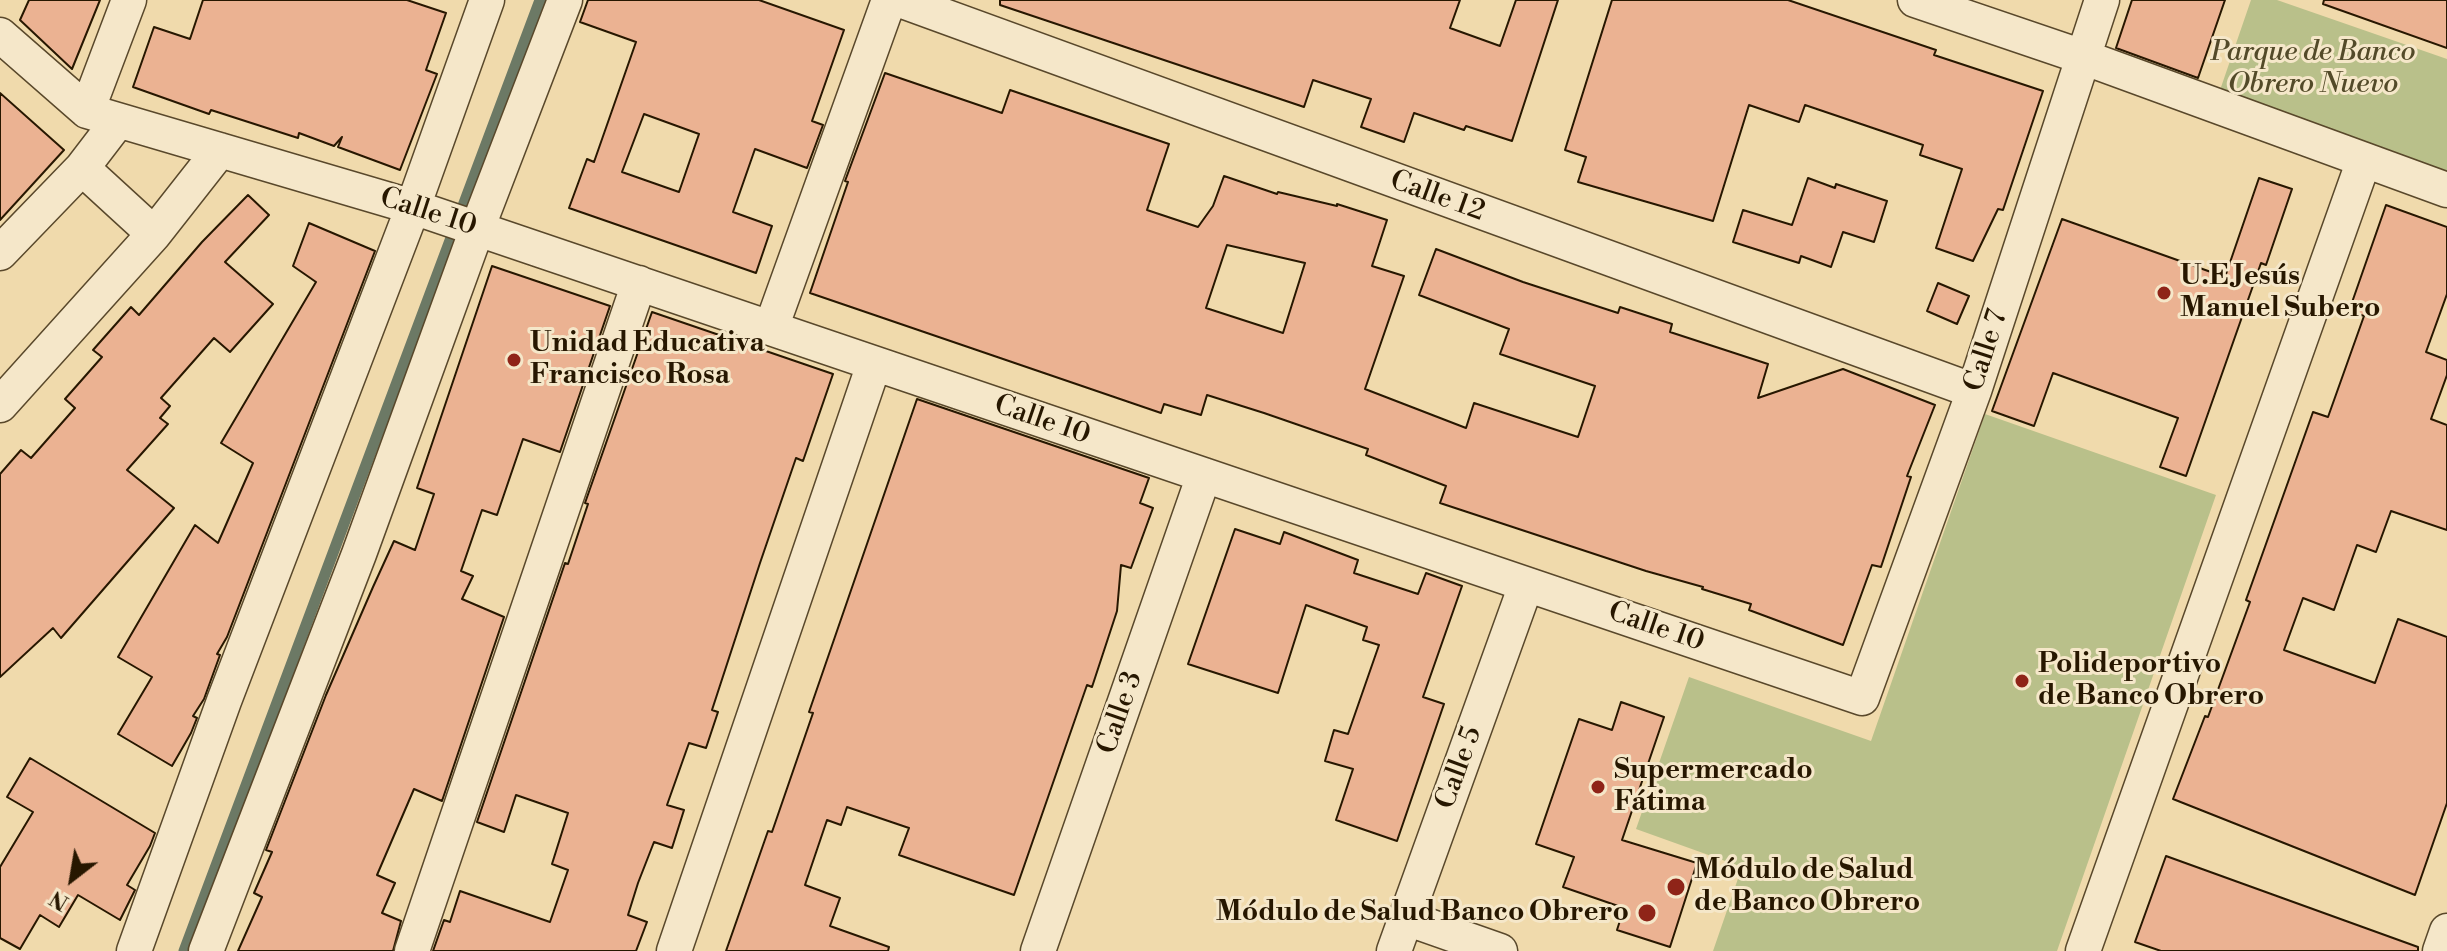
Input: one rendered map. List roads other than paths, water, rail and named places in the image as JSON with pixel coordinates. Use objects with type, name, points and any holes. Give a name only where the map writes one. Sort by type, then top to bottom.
[{"type":"street","points":[[0,253],[82,168],[102,116],[129,0]]},
{"type":"street","points":[[134,951],[224,701],[424,210],[487,0]]},
{"type":"street","points":[[206,951],[359,554],[476,228],[565,0]]},
{"type":"street","points":[[771,328],[889,0]]},
{"type":"street","name":"Calle 12","points":[[900,0],[1974,391]]},
{"type":"street","points":[[1915,0],[2083,57],[2447,190]]},
{"type":"street","name":"Calle 7","points":[[1862,698],[1974,391],[2102,0]]},
{"type":"street","points":[[0,35],[102,116]]},
{"type":"street","name":"Calle 10","points":[[102,116],[424,210],[1862,698]]},
{"type":"street","points":[[0,405],[154,234],[220,150]]},
{"type":"street","points":[[2083,951],[2364,160]]},
{"type":"street","points":[[82,168],[154,234]]},
{"type":"street","points":[[412,951],[639,283]]},
{"type":"street","points":[[674,951],[874,364]]},
{"type":"street","name":"Calle 3","points":[[1038,951],[1204,475]]},
{"type":"street","name":"Calle 5","points":[[1394,951],[1526,585]]},
{"type":"street","points":[[1406,918],[1500,951]]},
{"type":"street","points":[[2440,951],[2447,931]]},
{"type":"waterway","points":[[184,951],[540,0]]},
{"type":"place","name":"U.E Jesús Manuel Subero","points":[[2164,293]]},
{"type":"place","name":"Unidad Educativa Francisco Rosa","points":[[514,360]]},
{"type":"place","name":"Polideportivo de Banco Obrero","points":[[2022,681]]},
{"type":"place","name":"Supermercado Fátima","points":[[1598,787]]},
{"type":"place","name":"Módulo de Salud de Banco Obrero","points":[[1676,887]]},
{"type":"place","name":"Módulo de Salud Banco Obrero","points":[[1647,913]]},
{"type":"park label","name":"Parque de Banco Obrero Nuevo","points":[[2313,69]]}]
